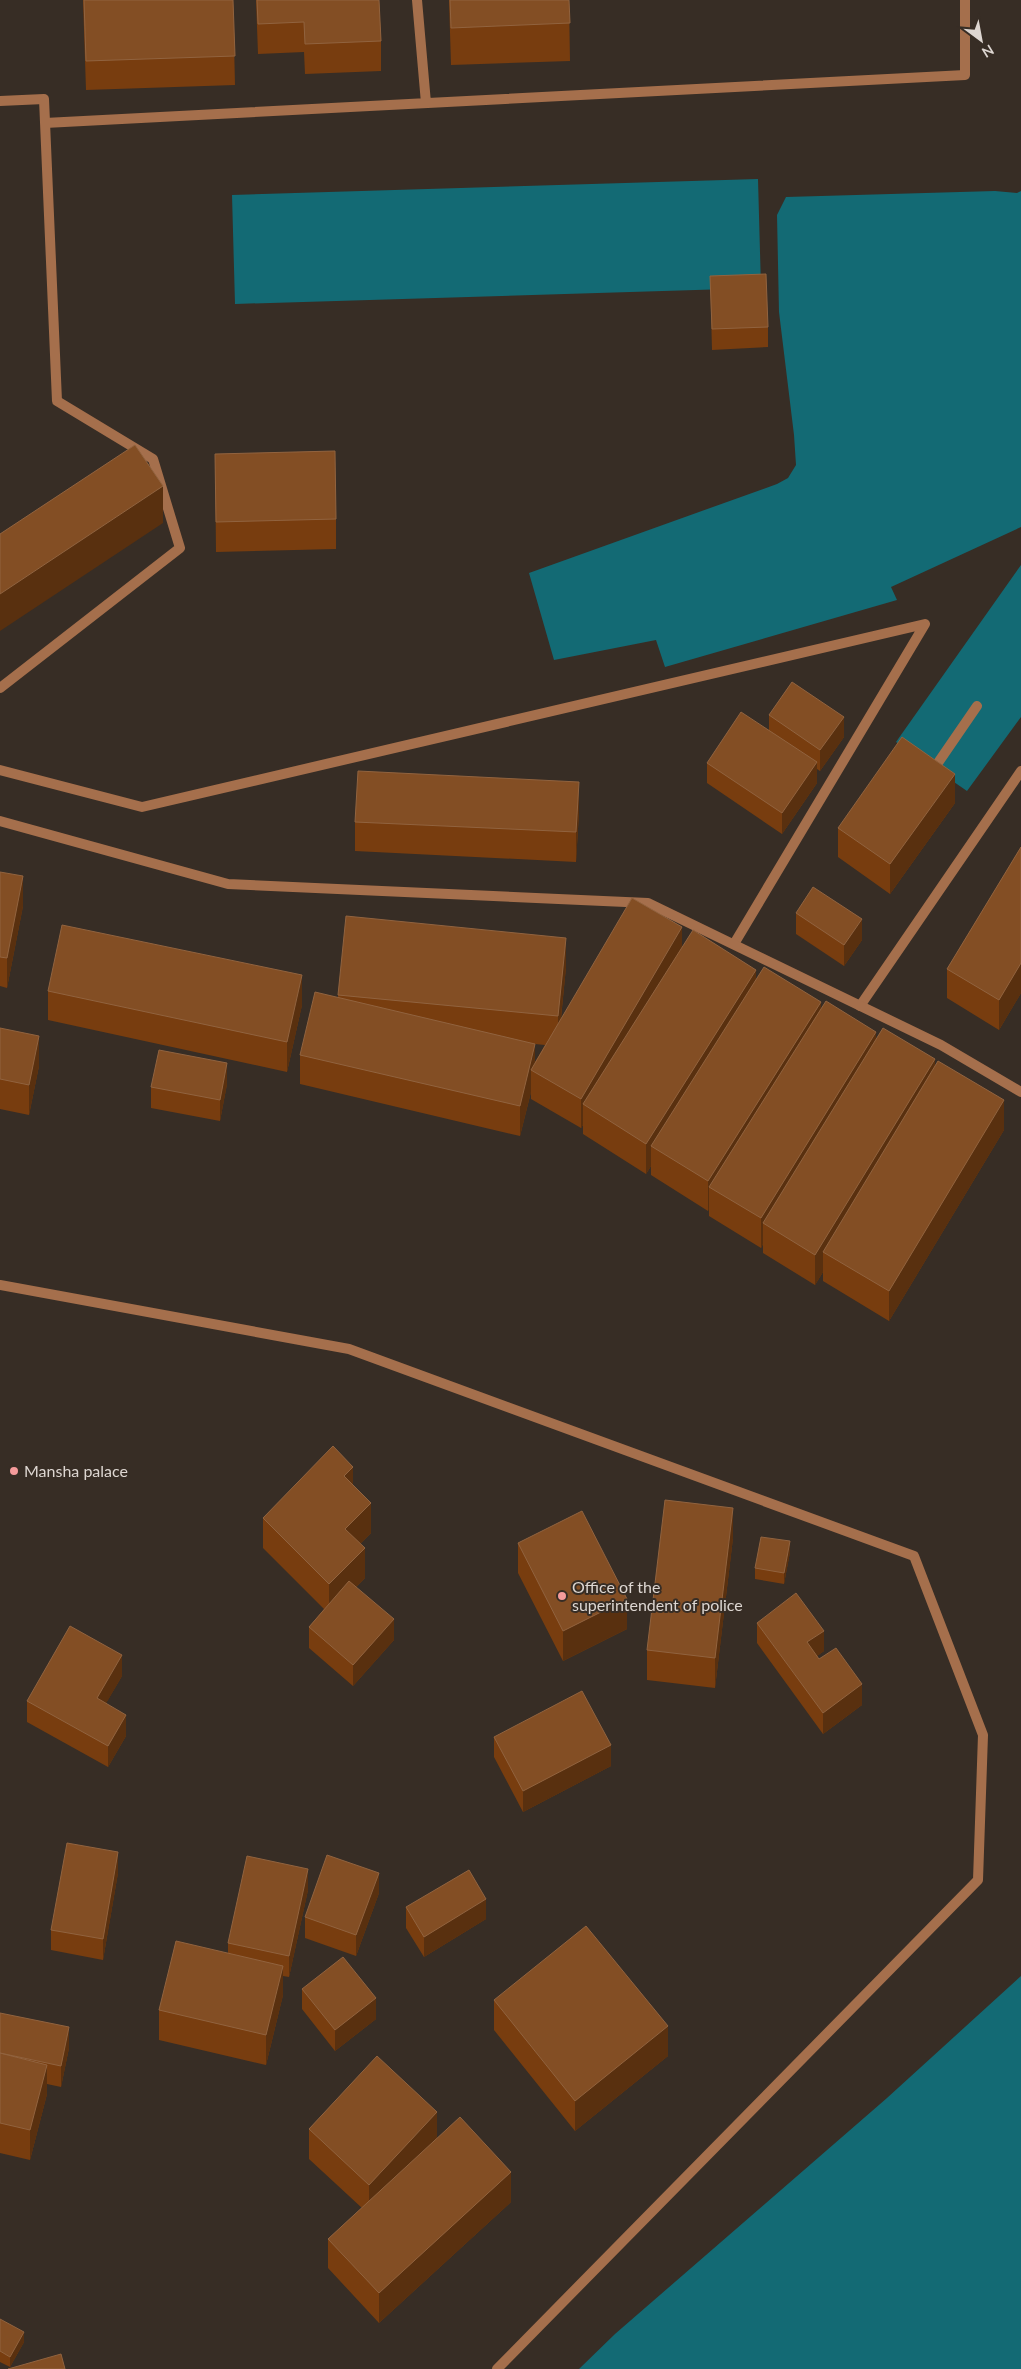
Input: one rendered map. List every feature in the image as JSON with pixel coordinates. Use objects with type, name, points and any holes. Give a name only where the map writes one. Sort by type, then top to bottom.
[{"type":"street","points":[[417,0],[426,104]]},
{"type":"street","points":[[45,123],[965,75],[965,0]]},
{"type":"street","points":[[0,101],[44,99],[57,401],[153,459],[180,548],[0,688]]},
{"type":"street","points":[[0,770],[142,806],[925,624],[734,944]]},
{"type":"street","points":[[925,782],[977,706]]},
{"type":"street","points":[[860,1006],[1021,771]]},
{"type":"street","points":[[0,821],[228,884],[648,903],[941,1046],[1021,1092]]},
{"type":"street","points":[[0,1284],[349,1349],[914,1556],[982,1735],[978,1880],[497,2369]]},
{"type":"water","points":[[758,179],[761,288],[235,304],[232,195]]},
{"type":"water","points":[[995,191],[1017,193],[1021,191],[1021,527],[891,587],[897,600],[665,667],[656,640],[554,660],[529,573],[777,484],[788,478],[796,465],[779,312],[777,215],[786,197]]},
{"type":"water","points":[[1021,565],[1021,717],[967,791],[896,742]]},
{"type":"water","points":[[1021,1976],[1021,2369],[579,2369],[615,2334],[887,2098]]},
{"type":"building","points":[[84,0],[233,0],[235,56],[86,61]]},
{"type":"building","points":[[257,0],[379,0],[381,41],[305,44],[304,22],[258,24]]},
{"type":"building","points":[[450,0],[569,0],[570,23],[451,28]]},
{"type":"building","points":[[766,274],[768,327],[712,329],[710,276]]},
{"type":"building","points":[[135,445],[163,486],[0,594],[0,534]]},
{"type":"building","points":[[335,451],[336,519],[216,522],[215,454]]},
{"type":"building","points":[[792,682],[844,717],[820,750],[769,715]]},
{"type":"building","points":[[741,712],[817,762],[782,813],[707,763]]},
{"type":"building","points":[[902,737],[955,774],[890,864],[838,828]]},
{"type":"building","points":[[358,771],[579,782],[576,832],[355,822]]},
{"type":"building","points":[[1021,847],[1021,963],[999,1000],[947,969]]},
{"type":"building","points":[[0,872],[23,876],[7,958],[0,957]]},
{"type":"building","points":[[813,887],[862,919],[844,945],[796,913]]},
{"type":"building","points":[[632,898],[682,927],[581,1099],[531,1070]]},
{"type":"building","points":[[346,916],[566,938],[558,1016],[338,995]]},
{"type":"building","points":[[62,925],[302,975],[287,1042],[48,991]]},
{"type":"building","points":[[693,930],[756,970],[646,1144],[583,1104]]},
{"type":"building","points":[[764,967],[821,1002],[708,1181],[651,1146]]},
{"type":"building","points":[[315,992],[535,1044],[520,1106],[300,1055]]},
{"type":"building","points":[[826,1001],[876,1032],[761,1218],[709,1187]]},
{"type":"building","points":[[0,1028],[39,1036],[29,1085],[0,1079]]},
{"type":"building","points":[[883,1028],[935,1059],[815,1255],[763,1223]]},
{"type":"building","points":[[159,1050],[227,1063],[220,1100],[151,1087]]},
{"type":"building","points":[[938,1061],[1004,1100],[889,1291],[823,1252]]},
{"type":"building","points":[[333,1446],[353,1467],[344,1476],[371,1503],[345,1529],[365,1548],[329,1584],[263,1518]]},
{"type":"building","points":[[665,1500],[733,1508],[715,1658],[647,1650]]},
{"type":"building","points":[[582,1511],[627,1599],[563,1631],[518,1543]]},
{"type":"building","points":[[761,1537],[790,1541],[784,1573],[755,1568]]},
{"type":"building","points":[[349,1581],[394,1619],[353,1665],[309,1627]]},
{"type":"building","points":[[796,1593],[824,1631],[807,1642],[819,1659],[836,1648],[862,1684],[823,1713],[757,1623]]},
{"type":"building","points":[[70,1626],[122,1655],[97,1698],[126,1715],[108,1746],[27,1701]]},
{"type":"building","points":[[582,1691],[611,1745],[523,1791],[494,1737]]},
{"type":"building","points":[[67,1843],[118,1852],[103,1939],[51,1930]]},
{"type":"building","points":[[327,1855],[379,1873],[356,1935],[305,1917]]},
{"type":"building","points":[[247,1856],[308,1869],[289,1956],[228,1943]]},
{"type":"building","points":[[469,1870],[486,1899],[424,1937],[406,1907]]},
{"type":"building","points":[[586,1926],[668,2026],[575,2101],[494,2000]]},
{"type":"building","points":[[176,1941],[283,1966],[266,2035],[159,2010]]},
{"type":"building","points":[[343,1957],[376,1998],[335,2030],[302,1989]]},
{"type":"building","points":[[0,2013],[69,2027],[61,2066],[0,2053]]},
{"type":"building","points":[[0,2053],[47,2065],[30,2130],[0,2123]]},
{"type":"building","points":[[377,2056],[437,2112],[369,2185],[309,2129]]},
{"type":"building","points":[[460,2117],[511,2172],[379,2293],[328,2239]]},
{"type":"building","points":[[0,2319],[24,2332],[10,2357],[0,2351]]},
{"type":"building","points":[[61,2354],[65,2369],[8,2369]]},
{"type":"place","name":"Mansha palace","points":[[14,1471]]},
{"type":"place","name":"Office of the superintendent of police","points":[[562,1596]]}]
